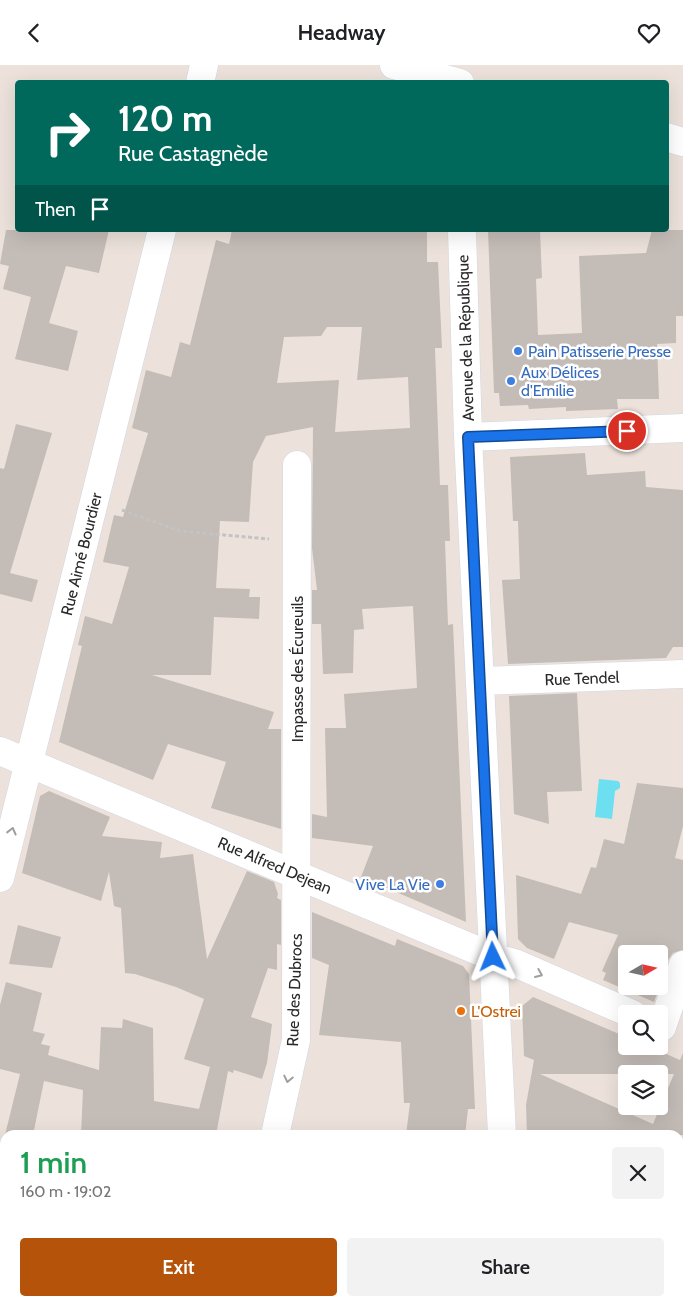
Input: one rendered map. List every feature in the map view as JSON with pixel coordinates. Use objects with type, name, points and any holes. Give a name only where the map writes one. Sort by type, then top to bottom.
[{"type":"street","points":[[201,80],[204,65]]},
{"type":"street","points":[[394,65],[457,78]]},
{"type":"street","points":[[669,138],[683,142]]},
{"type":"street","name":"Rue Aimé Bourdier","points":[[0,878],[161,232]]},
{"type":"street","name":"Avenue de la République","points":[[462,232],[468,437],[502,1130]]},
{"type":"street","points":[[468,437],[683,428]]},
{"type":"street","name":"Impasse des Écureuils","points":[[296,873],[297,465]]},
{"type":"street","name":"Rue Tendel","points":[[480,681],[683,674]]},
{"type":"street","name":"Rue Alfred Dejean","points":[[0,751],[296,873],[493,957],[517,964],[618,1008]]},
{"type":"street","name":"Rue des Dubrocs","points":[[276,1130],[296,1040],[296,873]]},
{"type":"street","points":[[668,1029],[683,965]]},
{"type":"path","points":[[94,500],[180,531],[297,541]]},
{"type":"water","points":[[599,779],[618,781],[620,783],[620,788],[615,791],[612,819],[595,817]]},
{"type":"building","points":[[6,230],[15,230],[15,232],[109,232],[99,273],[66,266],[49,323],[78,331],[68,371],[15,359],[31,297],[3,289],[9,266],[0,264]]},
{"type":"building","points":[[683,230],[683,316],[676,316],[676,343],[657,344],[659,399],[617,399],[618,409],[566,411],[566,407],[529,409],[528,405],[500,406],[499,393],[494,393],[488,232],[540,232],[542,278],[536,279],[538,335],[582,333],[579,256],[646,253],[651,232]]},
{"type":"building","points":[[232,232],[427,232],[427,262],[438,262],[442,348],[435,348],[440,485],[448,485],[450,541],[445,541],[448,625],[453,624],[466,922],[361,877],[373,846],[312,838],[312,814],[327,817],[325,728],[346,728],[344,694],[417,688],[413,606],[362,609],[364,629],[354,630],[353,673],[323,674],[321,624],[312,624],[312,590],[317,590],[312,548],[313,427],[266,436],[253,462],[249,522],[220,521],[216,588],[250,589],[249,597],[260,597],[259,619],[214,617],[211,675],[152,675],[274,712],[268,729],[281,729],[281,829],[211,808],[226,762],[168,744],[153,780],[59,742],[82,646],[78,645],[85,616],[112,624],[129,567],[103,562],[114,515],[123,517],[148,433],[132,428],[146,370],[171,377],[180,342],[190,345],[216,240],[229,244]],"holes":[[[327,327],[362,327],[357,380],[408,377],[410,428],[335,432],[339,380],[277,383],[284,337],[321,336]]]},
{"type":"building","points":[[16,424],[52,433],[10,573],[38,580],[32,602],[0,594],[0,468],[4,469]]},
{"type":"building","points":[[585,453],[587,475],[645,471],[646,487],[683,490],[683,647],[673,647],[666,658],[508,664],[502,580],[520,579],[518,521],[513,521],[510,457]]},
{"type":"building","points":[[577,693],[582,791],[547,792],[549,824],[514,814],[509,696]]},
{"type":"building","points":[[637,783],[683,788],[683,826],[675,858],[683,860],[683,950],[673,953],[668,960],[668,945],[618,945],[618,986],[603,980],[606,973],[602,971],[618,935],[569,922],[554,959],[527,948],[518,939],[516,875],[581,894],[591,867],[596,868],[604,839],[624,844]]},
{"type":"building","points":[[49,791],[110,817],[102,836],[162,842],[160,858],[193,854],[207,959],[247,871],[274,882],[278,894],[277,898],[281,900],[281,945],[277,944],[277,970],[268,968],[251,1017],[272,1024],[267,1063],[262,1079],[234,1070],[233,1073],[228,1071],[217,1130],[81,1130],[83,1090],[44,1081],[34,1130],[6,1130],[20,1074],[0,1069],[0,1005],[6,982],[42,993],[33,1031],[45,1034],[41,1044],[50,1046],[48,1055],[99,1070],[101,1027],[122,1028],[123,1019],[153,1028],[154,1101],[199,1109],[210,1067],[184,1059],[204,999],[176,987],[135,974],[125,973],[121,908],[114,906],[109,872],[101,901],[22,873],[40,796]]},
{"type":"building","points":[[312,912],[395,946],[397,939],[463,966],[469,974],[475,1109],[468,1109],[466,1130],[407,1130],[410,1103],[404,1103],[401,1042],[319,1035],[329,965],[312,958]]},
{"type":"building","points":[[18,925],[61,937],[52,968],[9,964]]},
{"type":"building","points":[[638,995],[656,995],[654,1002]]},
{"type":"building","points":[[533,997],[618,1034],[618,1055],[668,1055],[680,1060],[683,1053],[683,1130],[527,1130],[526,1105],[534,1060],[524,1056],[522,1006]]},
{"type":"place","name":"Pain Patisserie Presse","points":[[518,351]]},
{"type":"place","name":"Aux Délices d'Emilie","points":[[511,381]]},
{"type":"place","name":"Vive La Vie","points":[[440,884]]},
{"type":"place","name":"L'Ostrei","points":[[461,1011]]},
{"type":"route","points":[[493,957],[468,437],[627,431]]}]
